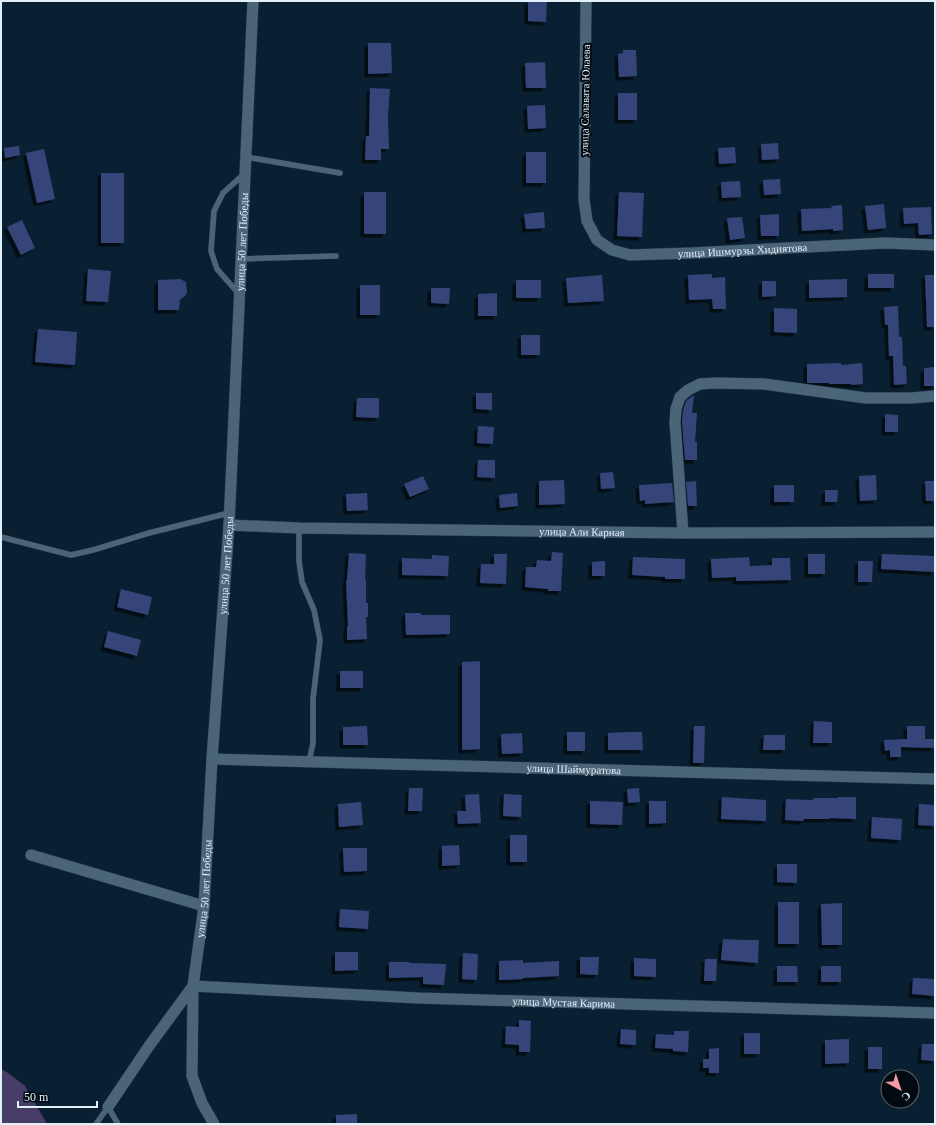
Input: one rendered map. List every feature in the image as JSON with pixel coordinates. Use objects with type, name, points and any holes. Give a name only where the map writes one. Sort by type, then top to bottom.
[{"type":"street","name":"улица 50 лет Победы","points":[[214,1124],[202,1103],[192,1076],[193,986],[204,906],[212,759],[229,525],[253,1]]},
{"type":"street","name":"улица Салавата Юлаева","points":[[584,199],[586,1]]},
{"type":"street","name":"улица Ишмурзы Хидиятова","points":[[584,199],[587,221],[597,240],[612,250],[630,255],[691,254],[886,243],[935,245]]},
{"type":"street","points":[[683,533],[675,422],[676,409],[680,397],[688,390],[700,384],[764,384],[866,398],[910,398],[935,396]]},
{"type":"street","name":"улица Али Карная","points":[[229,525],[299,528],[683,533],[935,532]]},
{"type":"street","name":"улица Шаймуратова","points":[[212,759],[935,779]]},
{"type":"street","points":[[31,855],[204,906]]},
{"type":"street","points":[[108,1107],[149,1046],[193,986]]},
{"type":"street","name":"улица Мустая Карима","points":[[193,986],[418,998],[935,1013]]},
{"type":"lane","points":[[246,157],[340,173]]},
{"type":"lane","points":[[240,295],[217,269],[211,251],[214,211],[223,192],[245,173]]},
{"type":"lane","points":[[241,259],[336,256]]},
{"type":"lane","points":[[1,536],[71,554],[93,550],[149,533],[229,513]]},
{"type":"lane","points":[[299,528],[299,561],[302,582],[314,610],[320,640],[313,699],[313,743],[309,762]]},
{"type":"lane","points":[[96,1124],[108,1107],[118,1124]]},
{"type":"shaded area","points":[[1,1069],[25,1086],[47,1124],[1,1124]]},
{"type":"building","points":[[528,1],[547,1],[546,22],[528,21]]},
{"type":"building","points":[[368,43],[391,43],[392,73],[368,74]]},
{"type":"building","points":[[623,50],[636,50],[637,76],[619,77],[618,54],[623,53]]},
{"type":"building","points":[[545,62],[546,88],[526,88],[525,63]]},
{"type":"building","points":[[370,88],[390,89],[388,115],[389,149],[381,149],[381,160],[365,160],[366,136],[369,136]]},
{"type":"building","points":[[618,93],[637,93],[637,120],[618,120]]},
{"type":"building","points":[[545,105],[546,128],[528,129],[527,106]]},
{"type":"building","points":[[778,143],[779,159],[762,160],[761,144]]},
{"type":"building","points":[[19,146],[20,155],[5,158],[4,148]]},
{"type":"building","points":[[735,147],[736,163],[719,164],[718,148]]},
{"type":"building","points":[[44,149],[55,199],[37,203],[26,153]]},
{"type":"building","points":[[526,152],[546,152],[546,183],[526,183]]},
{"type":"building","points":[[101,173],[124,173],[124,243],[101,243]]},
{"type":"building","points":[[780,179],[781,194],[764,195],[763,180]]},
{"type":"building","points":[[740,181],[741,197],[722,198],[721,182]]},
{"type":"building","points":[[364,192],[386,192],[386,234],[364,234]]},
{"type":"building","points":[[619,192],[644,193],[642,237],[617,236]]},
{"type":"building","points":[[884,204],[886,228],[868,230],[865,206]]},
{"type":"building","points":[[842,205],[843,230],[833,231],[833,229],[802,231],[801,209],[832,208],[831,206]]},
{"type":"building","points":[[931,207],[932,234],[919,235],[918,223],[904,224],[903,208]]},
{"type":"building","points":[[544,212],[545,228],[526,229],[524,214]]},
{"type":"building","points":[[779,214],[779,236],[761,236],[760,215]]},
{"type":"building","points":[[742,217],[745,238],[730,240],[727,218]]},
{"type":"building","points":[[22,220],[35,248],[21,255],[7,227]]},
{"type":"building","points":[[88,269],[111,271],[108,302],[86,301]]},
{"type":"building","points":[[712,274],[712,278],[725,277],[726,309],[713,309],[712,299],[689,300],[688,275]]},
{"type":"building","points":[[868,274],[894,274],[894,288],[868,288]]},
{"type":"building","points":[[602,275],[604,301],[568,303],[566,278]]},
{"type":"building","points":[[925,275],[935,275],[935,327],[927,327]]},
{"type":"building","points":[[180,279],[186,282],[187,293],[180,300],[179,310],[158,310],[158,280]]},
{"type":"building","points":[[847,279],[847,297],[809,298],[809,280]]},
{"type":"building","points":[[516,280],[541,280],[541,298],[516,298]]},
{"type":"building","points":[[762,281],[776,281],[776,296],[762,297]]},
{"type":"building","points":[[360,285],[380,285],[380,315],[360,315]]},
{"type":"building","points":[[431,288],[450,288],[449,304],[431,303]]},
{"type":"building","points":[[497,293],[497,316],[478,316],[478,294]]},
{"type":"building","points":[[898,306],[899,337],[902,337],[903,366],[906,366],[907,384],[894,385],[893,356],[889,356],[888,325],[885,325],[884,307]]},
{"type":"building","points":[[774,308],[797,309],[797,333],[774,332]]},
{"type":"building","points":[[38,329],[77,332],[75,365],[35,362]]},
{"type":"building","points":[[521,335],[540,335],[540,355],[521,355]]},
{"type":"building","points":[[841,363],[841,365],[862,363],[863,384],[851,385],[807,383],[807,364]]},
{"type":"building","points":[[935,367],[935,386],[924,386],[924,368]]},
{"type":"building","points":[[476,393],[492,393],[492,410],[476,409]]},
{"type":"building","points":[[694,395],[692,413],[697,413],[695,442],[697,442],[697,460],[685,460],[682,422],[683,410],[686,401]]},
{"type":"building","points":[[357,398],[379,398],[379,418],[356,417]]},
{"type":"building","points":[[885,414],[898,415],[898,432],[885,432]]},
{"type":"building","points":[[478,426],[494,427],[493,444],[477,443]]},
{"type":"building","points":[[478,460],[495,460],[495,478],[477,477]]},
{"type":"building","points":[[613,472],[615,488],[601,489],[600,473]]},
{"type":"building","points":[[876,475],[877,500],[860,501],[859,476]]},
{"type":"building","points":[[423,476],[429,489],[410,497],[404,484]]},
{"type":"building","points":[[564,480],[565,504],[539,505],[539,481]]},
{"type":"building","points":[[696,481],[697,506],[688,506],[686,482]]},
{"type":"building","points":[[925,481],[935,481],[935,501],[926,501]]},
{"type":"building","points":[[672,483],[674,502],[645,504],[645,500],[640,501],[639,485]]},
{"type":"building","points":[[774,485],[794,485],[794,502],[774,502]]},
{"type":"building","points":[[825,490],[838,490],[837,502],[825,502]]},
{"type":"building","points":[[367,493],[368,510],[347,511],[346,494]]},
{"type":"building","points":[[517,493],[518,506],[500,508],[499,495]]},
{"type":"building","points":[[552,552],[563,553],[561,591],[548,591],[548,589],[525,587],[526,567],[536,567],[537,560],[551,561]]},
{"type":"building","points":[[349,553],[366,554],[365,579],[366,603],[368,603],[368,617],[366,617],[367,639],[347,640],[348,626],[346,580]]},
{"type":"building","points":[[494,554],[507,554],[506,584],[480,583],[481,564],[494,564]]},
{"type":"building","points":[[808,554],[825,554],[825,574],[808,574]]},
{"type":"building","points":[[882,554],[935,556],[935,572],[881,569]]},
{"type":"building","points":[[432,555],[449,556],[448,576],[402,575],[402,558],[432,559]]},
{"type":"building","points":[[633,557],[685,559],[685,579],[665,579],[665,577],[632,575]]},
{"type":"building","points":[[749,557],[750,566],[772,565],[772,558],[790,558],[791,580],[736,581],[736,577],[712,578],[711,559]]},
{"type":"building","points":[[605,561],[605,576],[592,576],[592,562]]},
{"type":"building","points":[[858,561],[873,561],[872,582],[858,582]]},
{"type":"building","points":[[121,589],[152,597],[148,615],[117,607]]},
{"type":"building","points":[[405,613],[421,613],[421,615],[450,615],[450,634],[406,635]]},
{"type":"building","points":[[108,631],[141,640],[137,656],[104,647]]},
{"type":"building","points":[[480,661],[480,749],[462,750],[462,662]]},
{"type":"building","points":[[340,671],[363,671],[363,688],[340,688]]},
{"type":"building","points":[[814,721],[832,722],[832,743],[813,743]]},
{"type":"building","points":[[367,726],[368,745],[343,745],[343,727]]},
{"type":"building","points":[[694,726],[705,726],[704,763],[693,763]]},
{"type":"building","points":[[907,726],[925,726],[925,739],[935,739],[935,748],[901,747],[901,757],[890,757],[890,750],[885,751],[884,740],[907,739]]},
{"type":"building","points":[[567,732],[585,732],[585,751],[567,751]]},
{"type":"building","points":[[642,732],[643,750],[608,750],[608,733]]},
{"type":"building","points":[[522,733],[523,753],[502,754],[501,734]]},
{"type":"building","points":[[764,735],[785,735],[785,750],[763,750]]},
{"type":"building","points":[[409,788],[423,788],[422,811],[408,811]]},
{"type":"building","points":[[639,788],[640,802],[628,803],[627,789]]},
{"type":"building","points":[[479,794],[481,823],[458,824],[457,811],[466,811],[465,795]]},
{"type":"building","points":[[504,794],[522,795],[521,817],[503,816]]},
{"type":"building","points":[[722,797],[766,800],[766,821],[721,819]]},
{"type":"building","points":[[856,797],[856,819],[830,818],[804,819],[803,821],[785,820],[786,799],[813,800],[813,798]]},
{"type":"building","points":[[590,801],[623,802],[622,825],[590,824]]},
{"type":"building","points":[[649,801],[666,801],[666,823],[649,824]]},
{"type":"building","points":[[361,802],[363,825],[339,827],[338,804]]},
{"type":"building","points":[[919,804],[935,805],[935,826],[918,825]]},
{"type":"building","points":[[872,817],[902,819],[901,840],[871,838]]},
{"type":"building","points":[[510,835],[527,835],[527,862],[510,862]]},
{"type":"building","points":[[459,845],[460,865],[442,866],[442,846]]},
{"type":"building","points":[[343,848],[367,848],[367,871],[344,872]]},
{"type":"building","points":[[777,864],[797,864],[797,883],[777,882]]},
{"type":"building","points":[[778,902],[799,902],[799,944],[778,944]]},
{"type":"building","points":[[842,903],[842,945],[822,945],[821,904]]},
{"type":"building","points":[[340,909],[369,911],[368,929],[339,927]]},
{"type":"building","points":[[723,939],[759,940],[758,963],[721,960]]},
{"type":"building","points":[[335,952],[358,952],[358,970],[335,971]]},
{"type":"building","points":[[463,953],[478,954],[477,980],[462,979]]},
{"type":"building","points":[[580,957],[599,957],[598,975],[580,974]]},
{"type":"building","points":[[634,958],[656,959],[656,977],[634,976]]},
{"type":"building","points":[[705,959],[717,959],[716,981],[704,981]]},
{"type":"building","points":[[523,960],[523,963],[559,961],[559,976],[499,980],[499,961]]},
{"type":"building","points":[[389,962],[446,964],[444,985],[423,984],[423,977],[389,978]]},
{"type":"building","points":[[777,966],[797,966],[798,982],[777,982]]},
{"type":"building","points":[[821,966],[841,966],[841,982],[821,982]]},
{"type":"building","points":[[913,978],[935,979],[935,996],[912,994]]},
{"type":"building","points":[[519,1020],[531,1021],[530,1052],[519,1052],[519,1045],[505,1044],[506,1026],[519,1027]]},
{"type":"building","points":[[621,1029],[636,1030],[636,1045],[620,1044]]},
{"type":"building","points":[[674,1031],[689,1031],[688,1052],[655,1048],[656,1034],[674,1035]]},
{"type":"building","points":[[744,1033],[760,1033],[760,1054],[744,1054]]},
{"type":"building","points":[[849,1039],[849,1063],[825,1064],[825,1040]]},
{"type":"building","points":[[922,1044],[935,1044],[935,1061],[921,1060]]},
{"type":"building","points":[[868,1047],[882,1047],[882,1069],[868,1069]]},
{"type":"building","points":[[719,1048],[719,1073],[709,1073],[709,1068],[703,1068],[703,1059],[709,1059],[709,1049]]},
{"type":"building","points":[[357,1114],[357,1124],[336,1124],[336,1115]]}]
